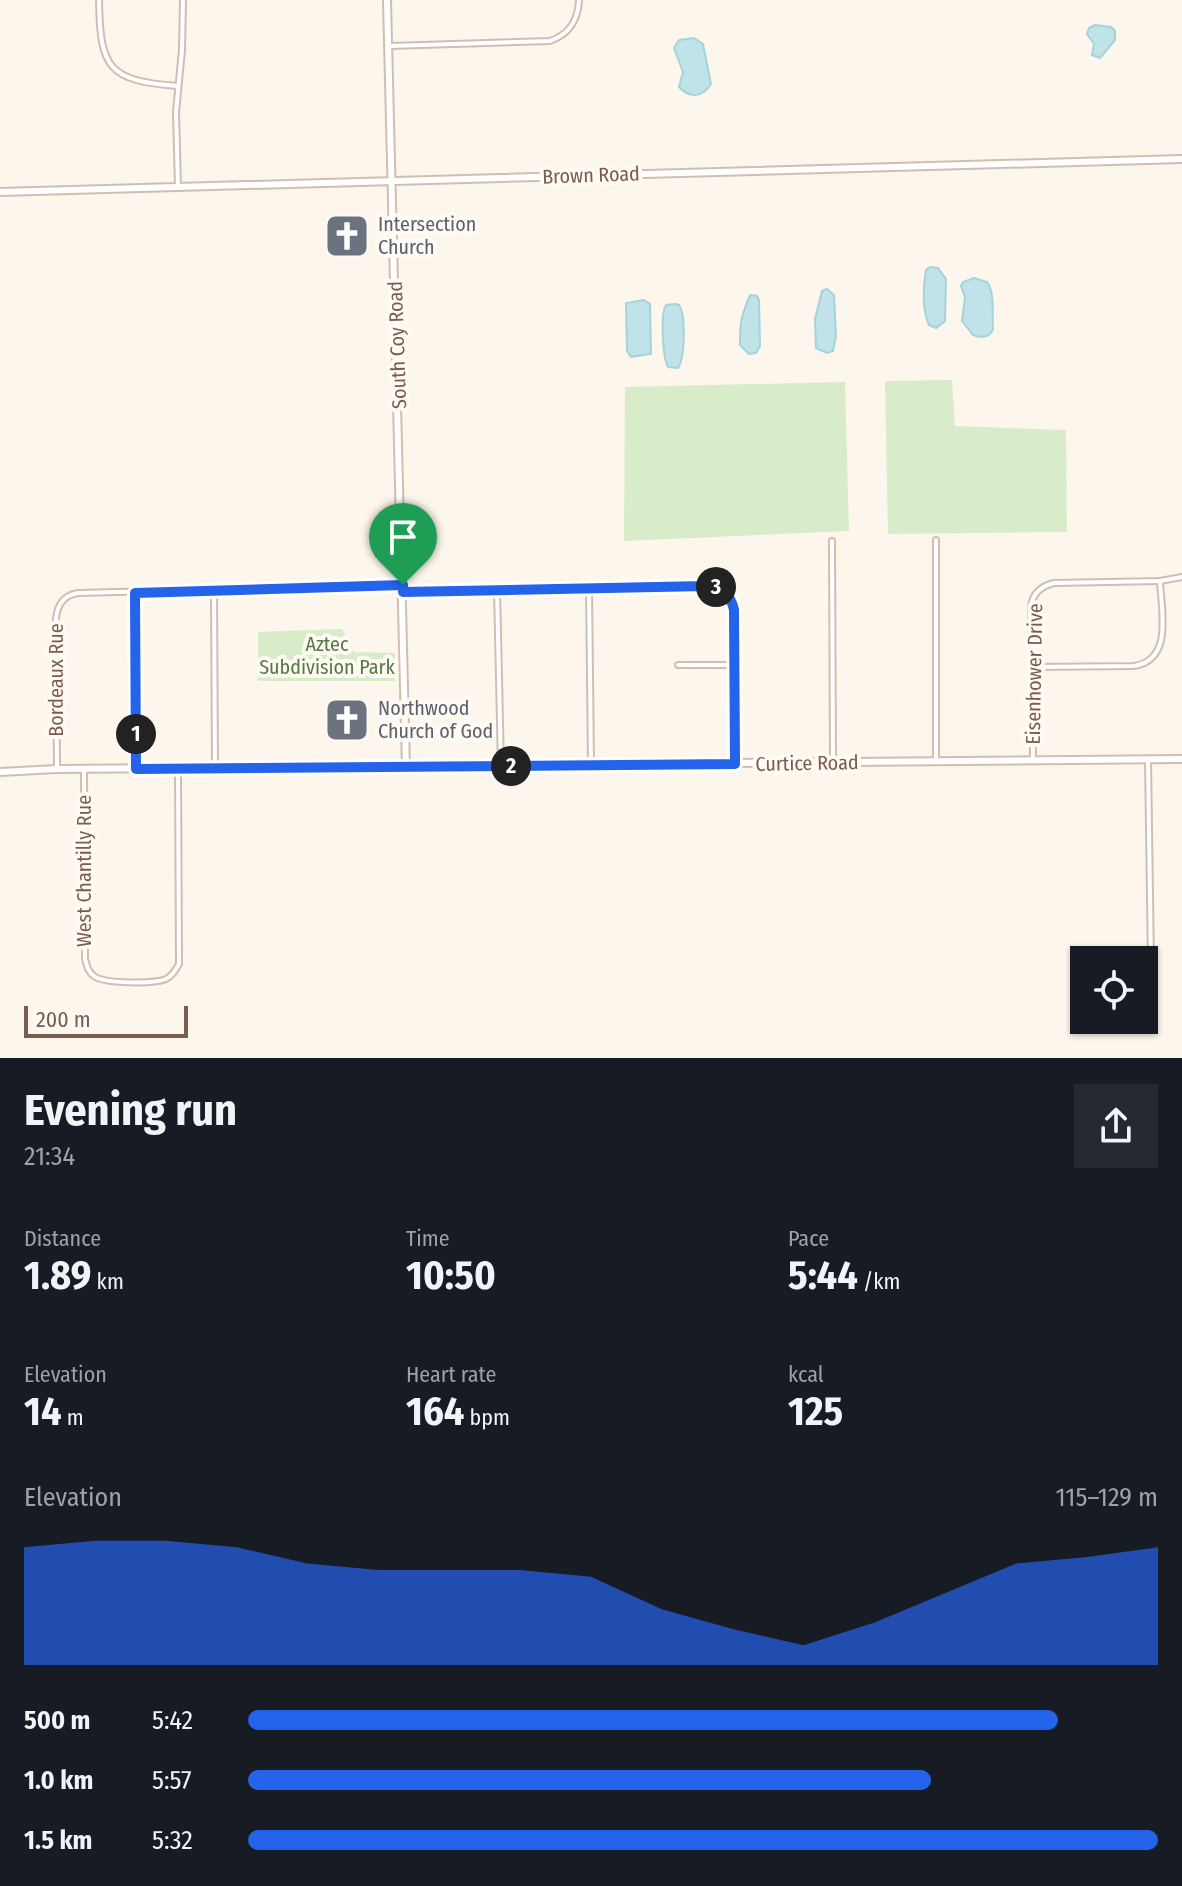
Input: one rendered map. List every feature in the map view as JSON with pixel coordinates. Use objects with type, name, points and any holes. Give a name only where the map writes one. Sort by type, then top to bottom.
[{"type":"street","points":[[99,0],[102,48],[119,74],[141,83],[178,86]]},
{"type":"street","points":[[178,186],[178,86],[183,0]]},
{"type":"street","name":"South Coy Road","points":[[387,0],[406,768]]},
{"type":"street","points":[[389,46],[550,41],[565,34],[573,25],[579,0]]},
{"type":"street","name":"Brown Road","points":[[0,192],[1182,159]]},
{"type":"street","points":[[936,540],[936,761]]},
{"type":"street","points":[[832,541],[833,762]]},
{"type":"street","name":"Eisenhower Drive","points":[[1033,761],[1032,601],[1043,587],[1058,582],[1160,581],[1182,577]]},
{"type":"street","points":[[1032,667],[1134,666],[1149,662],[1161,643],[1160,581]]},
{"type":"street","name":"Bordeaux Rue","points":[[57,769],[57,607],[72,594],[706,586],[725,592],[734,610],[735,665]]},
{"type":"street","points":[[589,587],[591,765]]},
{"type":"street","points":[[497,589],[501,767]]},
{"type":"street","points":[[214,591],[215,768]]},
{"type":"street","points":[[135,593],[136,769]]},
{"type":"street","points":[[678,665],[735,665],[735,764]]},
{"type":"street","points":[[1148,759],[1151,946]]},
{"type":"street","name":"Curtice Road","points":[[0,772],[1182,759]]},
{"type":"street","name":"West Chantilly Rue","points":[[84,769],[86,964],[90,972],[101,980],[134,981],[167,978],[180,960],[178,768]]},
{"type":"green space","points":[[952,380],[955,426],[1066,430],[1067,532],[888,534],[885,381]]},
{"type":"green space","points":[[845,382],[849,531],[624,541],[625,387]]},
{"type":"green space","name":"Aztec Subdivision Park","points":[[342,629],[354,652],[395,653],[395,681],[258,681],[258,632]]},
{"type":"water","points":[[1095,25],[1111,27],[1115,31],[1115,40],[1100,58],[1092,55],[1094,44],[1087,34],[1089,28]]},
{"type":"water","points":[[694,38],[703,44],[711,84],[696,95],[679,87],[683,72],[674,48],[679,40]]},
{"type":"water","points":[[938,268],[946,279],[945,321],[936,328],[929,325],[924,305],[926,270]]},
{"type":"water","points":[[974,278],[987,282],[993,304],[993,329],[990,334],[979,337],[973,335],[962,321],[965,297],[961,286]]},
{"type":"water","points":[[827,289],[834,295],[836,336],[833,351],[827,353],[816,348],[815,319],[822,291]]},
{"type":"water","points":[[750,295],[757,296],[759,300],[760,346],[756,353],[749,354],[740,345],[740,336]]},
{"type":"water","points":[[644,300],[650,304],[651,354],[631,357],[627,351],[626,303]]},
{"type":"water","points":[[675,304],[681,310],[684,327],[678,368],[668,367],[663,336],[664,310],[666,305]]},
{"type":"place","name":"Intersection Church","points":[[347,236]]},
{"type":"place","name":"Northwood Church of God","points":[[347,720]]},
{"type":"route","points":[[403,585],[403,592],[706,586],[725,592],[734,610],[735,764],[136,769],[135,593],[403,585]]}]
